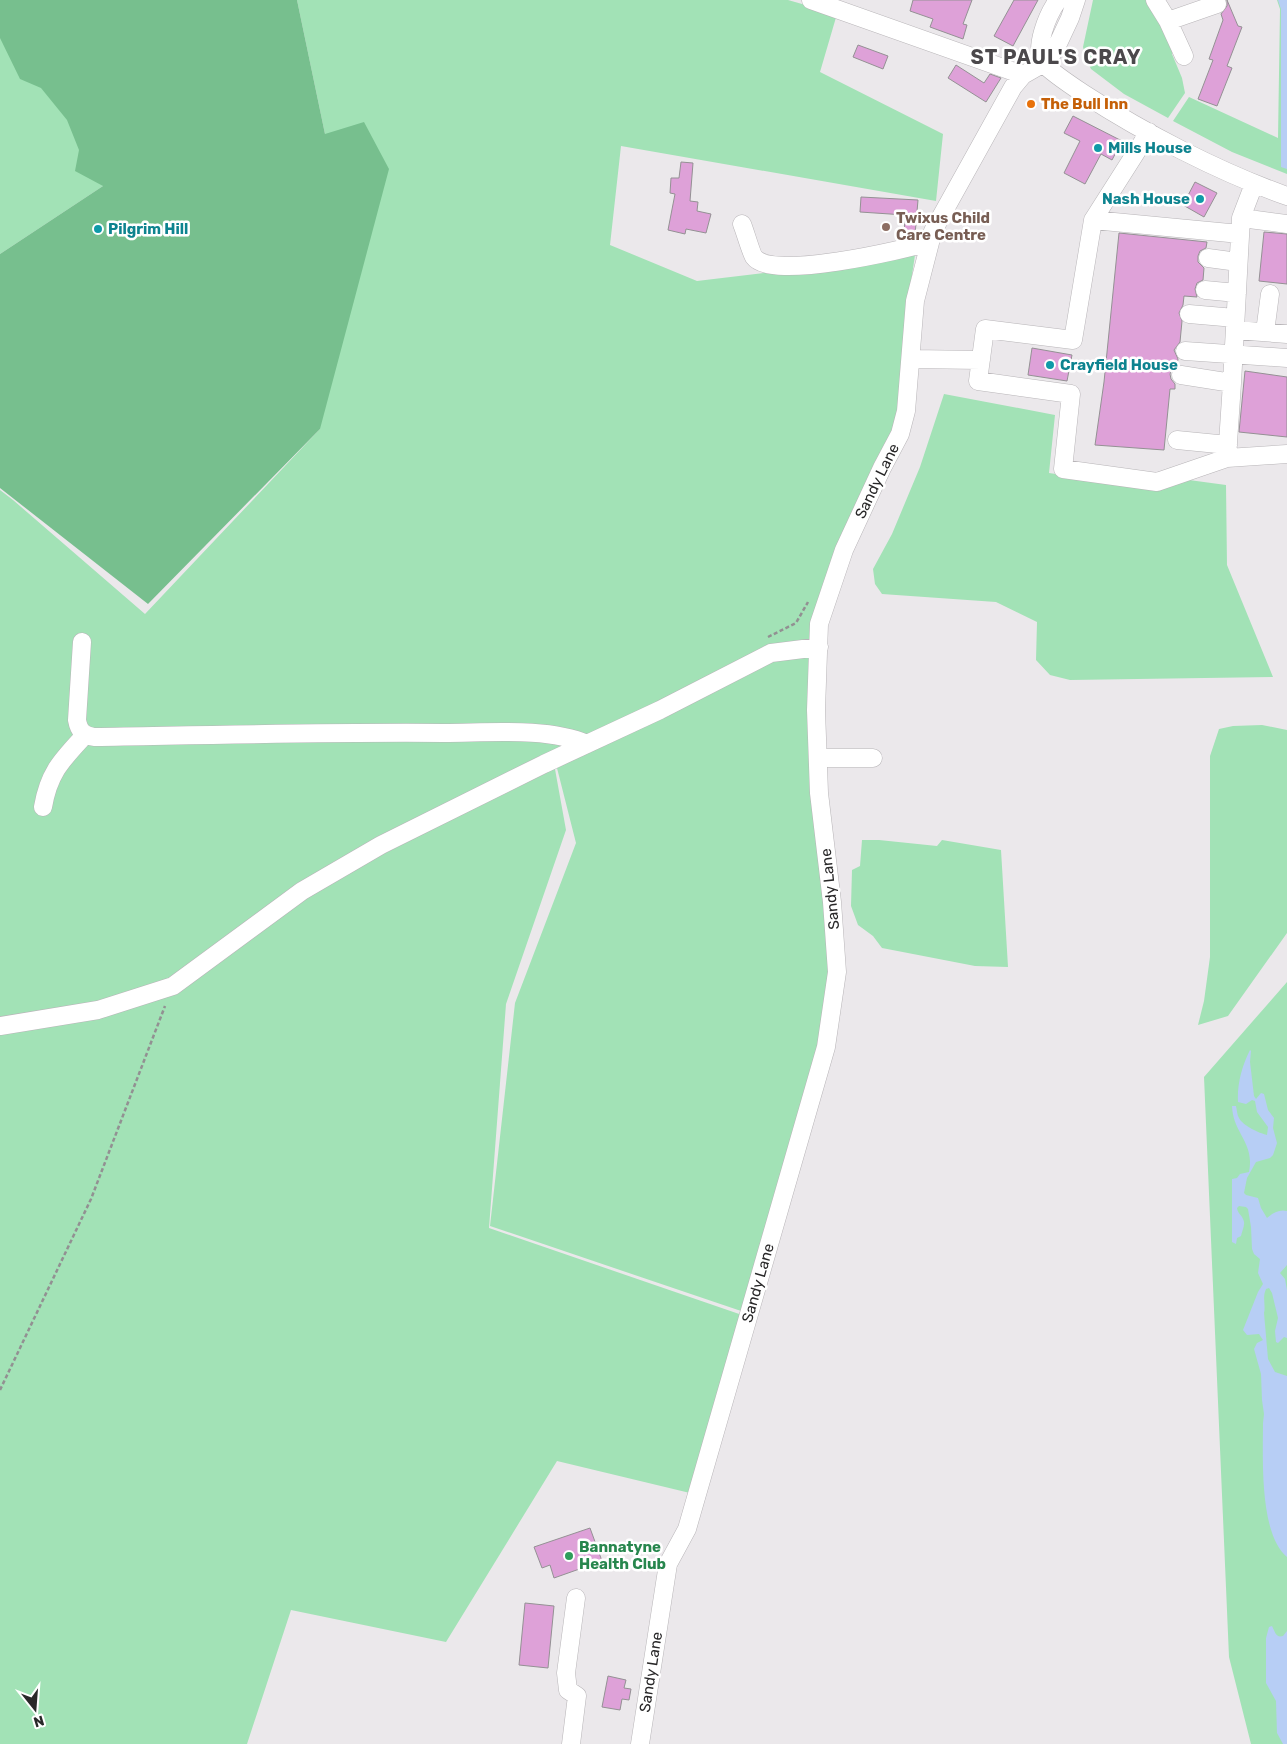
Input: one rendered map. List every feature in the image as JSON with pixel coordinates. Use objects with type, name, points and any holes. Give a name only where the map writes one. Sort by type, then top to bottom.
[{"type":"street","points":[[811,0],[1023,75]]},
{"type":"street","points":[[1058,0],[1051,9],[1040,45],[1044,63],[1073,86],[1114,113],[1254,184],[1287,196]]},
{"type":"street","points":[[1044,63],[1055,50],[1076,0]]},
{"type":"street","points":[[1155,0],[1168,21],[1184,56]]},
{"type":"street","points":[[1168,21],[1217,4]]},
{"type":"street","name":"Sandy Lane","points":[[640,1744],[668,1564],[688,1529],[826,1047],[837,972],[832,902],[818,793],[816,710],[819,624],[844,550],[900,434],[906,411],[915,301],[933,231],[1013,87],[1023,75],[1044,63]]},
{"type":"street","points":[[1149,132],[1093,220],[1073,340],[985,329],[978,380],[1071,394],[1063,469],[1157,482],[1227,452]]},
{"type":"street","points":[[1227,452],[1240,226],[1254,184]]},
{"type":"street","points":[[1093,220],[1240,226],[1287,224]]},
{"type":"street","points":[[742,224],[754,257],[765,264],[794,266],[854,259],[930,242]]},
{"type":"street","points":[[1208,258],[1238,262]]},
{"type":"street","points":[[1205,290],[1237,293]]},
{"type":"street","points":[[1265,332],[1270,294]]},
{"type":"street","points":[[1189,314],[1265,332],[1287,334]]},
{"type":"street","points":[[1185,351],[1287,358]]},
{"type":"street","points":[[911,359],[981,360]]},
{"type":"street","points":[[1181,375],[1232,384]]},
{"type":"street","points":[[1177,440],[1227,452],[1287,454]]},
{"type":"street","points":[[82,642],[77,720],[79,728],[85,735],[94,737],[395,732],[538,733],[572,737],[587,744]]},
{"type":"street","points":[[0,1026],[98,1010],[173,986],[302,891],[381,845],[660,710],[771,653],[819,647]]},
{"type":"street","points":[[43,807],[46,790],[59,763],[85,735]]},
{"type":"street","points":[[818,758],[873,758]]},
{"type":"street","points":[[571,1744],[577,1696],[568,1690],[566,1673],[576,1598]]},
{"type":"path","points":[[761,640],[796,623],[810,600]]},
{"type":"path","points":[[0,1390],[91,1199],[173,986]]},
{"type":"green space","points":[[0,0],[19,0],[103,186],[0,254]]},
{"type":"green space","points":[[0,0],[297,0],[325,134],[364,122],[389,169],[320,429],[148,604],[0,488],[0,254],[103,186],[75,171],[79,150],[67,120],[41,88],[20,79],[0,38]]},
{"type":"green space","points":[[297,0],[788,0],[837,14],[820,72],[943,134],[936,201],[621,146],[610,245],[697,281],[915,255],[908,302],[905,411],[814,645],[769,651],[553,758],[566,830],[506,1004],[489,1228],[745,1316],[690,1493],[557,1461],[446,1642],[291,1610],[247,1744],[0,1744],[0,490],[145,614],[320,429],[325,134]]},
{"type":"green space","points":[[1093,0],[1150,0],[1174,48],[1172,54],[1182,78],[1185,93],[1168,118],[1124,94],[1091,69],[1083,47]]},
{"type":"green space","points":[[1277,0],[1287,0],[1287,174],[1232,152],[1173,121],[1189,97],[1278,138],[1280,9]]},
{"type":"green space","points":[[944,394],[1055,415],[1049,473],[1157,489],[1189,480],[1226,485],[1227,565],[1273,677],[1070,680],[1050,675],[1036,660],[1037,622],[996,602],[882,594],[875,584],[873,569],[892,534],[920,467]]},
{"type":"green space","points":[[815,652],[836,972],[824,1047],[747,1313],[490,1226],[515,1003],[576,843],[557,768],[771,657]]},
{"type":"green space","points":[[1262,725],[1287,730],[1287,933],[1228,1016],[1198,1025],[1204,1001],[1210,957],[1210,756],[1219,729],[1233,726]]},
{"type":"green space","points":[[862,840],[937,846],[942,840],[1001,850],[1008,967],[975,966],[882,948],[873,936],[858,925],[851,906],[852,870],[860,866]]},
{"type":"green space","points":[[1287,982],[1287,1744],[1251,1744],[1229,1657],[1204,1077]]},
{"type":"water","points":[[1278,0],[1287,0],[1287,169],[1281,167],[1281,9]]},
{"type":"water","points":[[1250,1050],[1254,1096],[1256,1099],[1261,1093],[1264,1094],[1268,1110],[1274,1118],[1273,1128],[1277,1143],[1270,1158],[1256,1162],[1247,1178],[1244,1193],[1258,1198],[1267,1218],[1276,1212],[1287,1211],[1287,1265],[1280,1273],[1285,1279],[1287,1290],[1287,1338],[1284,1337],[1278,1343],[1276,1342],[1275,1331],[1278,1318],[1269,1288],[1265,1292],[1264,1313],[1268,1359],[1275,1372],[1287,1376],[1287,1557],[1278,1546],[1271,1531],[1264,1494],[1264,1414],[1261,1374],[1254,1349],[1257,1343],[1263,1340],[1259,1334],[1247,1335],[1243,1330],[1263,1284],[1258,1273],[1260,1259],[1254,1254],[1252,1249],[1251,1227],[1246,1207],[1239,1206],[1237,1208],[1244,1221],[1244,1225],[1241,1236],[1237,1238],[1236,1244],[1232,1242],[1232,1179],[1237,1178],[1240,1174],[1249,1172],[1250,1162],[1247,1145],[1236,1124],[1232,1106],[1236,1106],[1237,1114],[1241,1121],[1252,1129],[1267,1135],[1268,1127],[1257,1112],[1255,1101],[1252,1100],[1246,1104],[1238,1102],[1241,1075]]},
{"type":"water","points":[[1272,1626],[1279,1636],[1283,1636],[1287,1631],[1287,1744],[1283,1744],[1277,1733],[1276,1701],[1266,1683],[1266,1638],[1269,1627]]},
{"type":"building","points":[[913,0],[972,0],[963,24],[967,25],[963,39],[930,27],[933,19],[910,11]]},
{"type":"building","points":[[1014,0],[1038,0],[1013,46],[994,36]]},
{"type":"building","points":[[1227,0],[1238,26],[1242,27],[1227,66],[1232,68],[1217,106],[1198,99],[1213,60],[1209,59],[1223,20],[1221,14],[1227,6]]},
{"type":"building","points":[[858,45],[888,56],[883,69],[853,57]]},
{"type":"building","points":[[956,65],[984,83],[990,74],[1001,78],[986,102],[948,78]]},
{"type":"building","name":"Mills House","points":[[1073,116],[1122,141],[1112,160],[1101,154],[1085,184],[1064,173],[1080,141],[1064,133]]},
{"type":"building","points":[[681,162],[693,163],[690,201],[698,202],[697,211],[711,214],[706,233],[686,229],[685,234],[668,230],[675,194],[670,193],[671,178],[679,178]]},
{"type":"building","name":"Nash House","points":[[1195,182],[1217,193],[1204,217],[1183,205]]},
{"type":"building","points":[[861,197],[918,200],[915,235],[904,238],[905,215],[860,212]]},
{"type":"building","points":[[1264,232],[1287,234],[1287,284],[1259,281]]},
{"type":"building","points":[[1119,233],[1207,242],[1206,248],[1200,251],[1198,256],[1198,262],[1204,268],[1203,280],[1197,283],[1195,289],[1197,297],[1184,296],[1183,305],[1179,313],[1182,321],[1180,342],[1174,350],[1178,359],[1177,365],[1170,374],[1175,384],[1175,389],[1170,389],[1164,450],[1095,445],[1104,382]]},
{"type":"building","name":"Crayfield House","points":[[1032,348],[1072,355],[1067,381],[1028,375]]},
{"type":"building","points":[[1245,371],[1287,377],[1287,437],[1239,432]]},
{"type":"building","points":[[590,1528],[602,1561],[554,1578],[550,1565],[542,1568],[534,1547]]},
{"type":"building","points":[[525,1603],[554,1606],[548,1668],[519,1665]]},
{"type":"building","points":[[608,1676],[626,1680],[624,1688],[631,1689],[629,1700],[622,1699],[620,1710],[602,1707]]},
{"type":"place","name":"The Bull Inn","points":[[1031,104]]},
{"type":"place","name":"Mills House","points":[[1098,148]]},
{"type":"place","name":"Nash House","points":[[1200,199]]},
{"type":"place","name":"Twixus Child Care Centre","points":[[886,227]]},
{"type":"place","name":"Pilgrim Hill","points":[[98,229]]},
{"type":"place","name":"Crayfield House","points":[[1050,365]]},
{"type":"place","name":"Bannatyne Health Club","points":[[569,1556]]},
{"type":"district","name":"ST PAUL'S CRAY","points":[[1056,57]]}]
